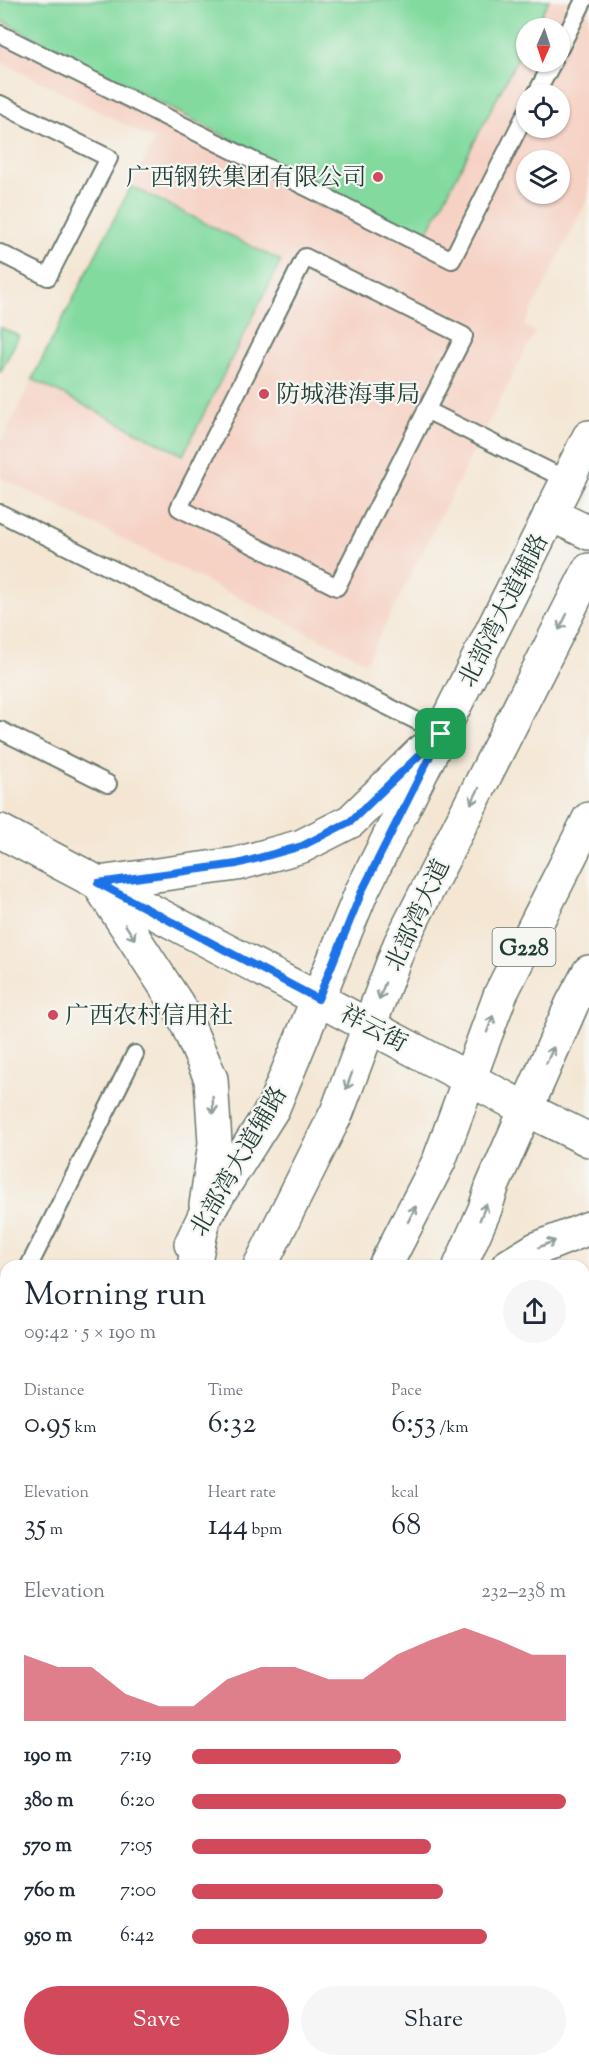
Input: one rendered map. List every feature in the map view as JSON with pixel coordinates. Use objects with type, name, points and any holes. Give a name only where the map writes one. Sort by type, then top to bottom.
[{"type":"main road","name":"北部湾大道辅路","points":[[183,1260],[204,1217],[273,1108],[362,891],[589,437]]},
{"type":"main road","points":[[550,514],[589,533]]},
{"type":"main road","name":"北部湾大道","points":[[263,1260],[337,1112],[400,944],[589,570]]},
{"type":"main road","points":[[195,1260],[215,1143],[211,1080],[181,1010],[98,883],[237,864],[302,846],[351,821],[441,734]]},
{"type":"main road","name":"G228","points":[[388,1260],[439,1161],[501,993],[589,819]]},
{"type":"main road","name":"祥云街","points":[[0,831],[526,1109],[589,1140]]},
{"type":"main road","points":[[463,1260],[572,1004],[589,972]]},
{"type":"main road","points":[[518,1260],[536,1249],[589,1228]]},
{"type":"lane","points":[[570,28],[584,0]]},
{"type":"lane","points":[[0,34],[452,260],[516,134]]},
{"type":"lane","points":[[0,104],[109,158],[48,277],[0,253]]},
{"type":"lane","points":[[305,257],[464,336],[426,410],[337,587],[179,508],[305,257]]},
{"type":"lane","points":[[426,410],[567,480]]},
{"type":"lane","points":[[0,513],[441,734]]},
{"type":"lane","points":[[0,730],[108,784]]},
{"type":"lane","points":[[32,1260],[135,1054]]},
{"type":"shaded area","points":[[0,0],[589,0],[589,196],[524,326],[535,332],[366,662],[0,477],[0,443],[155,140],[0,61]]},
{"type":"green space","name":"广西钢铁集团有限公司","points":[[0,0],[549,0],[539,18],[516,18],[516,61],[424,239],[0,20]]},
{"type":"green space","points":[[131,186],[281,261],[183,455],[32,379]]},
{"type":"green space","points":[[0,327],[19,336],[0,373]]},
{"type":"place","name":"广西钢铁集团有限公司","points":[[378,177]]},
{"type":"place","name":"防城港海事局","points":[[264,394]]},
{"type":"place","name":"广西农村信用社","points":[[53,1015]]},
{"type":"route","points":[[441,734],[362,891],[318,999],[98,883],[237,864],[302,846],[351,821],[441,734]]}]
